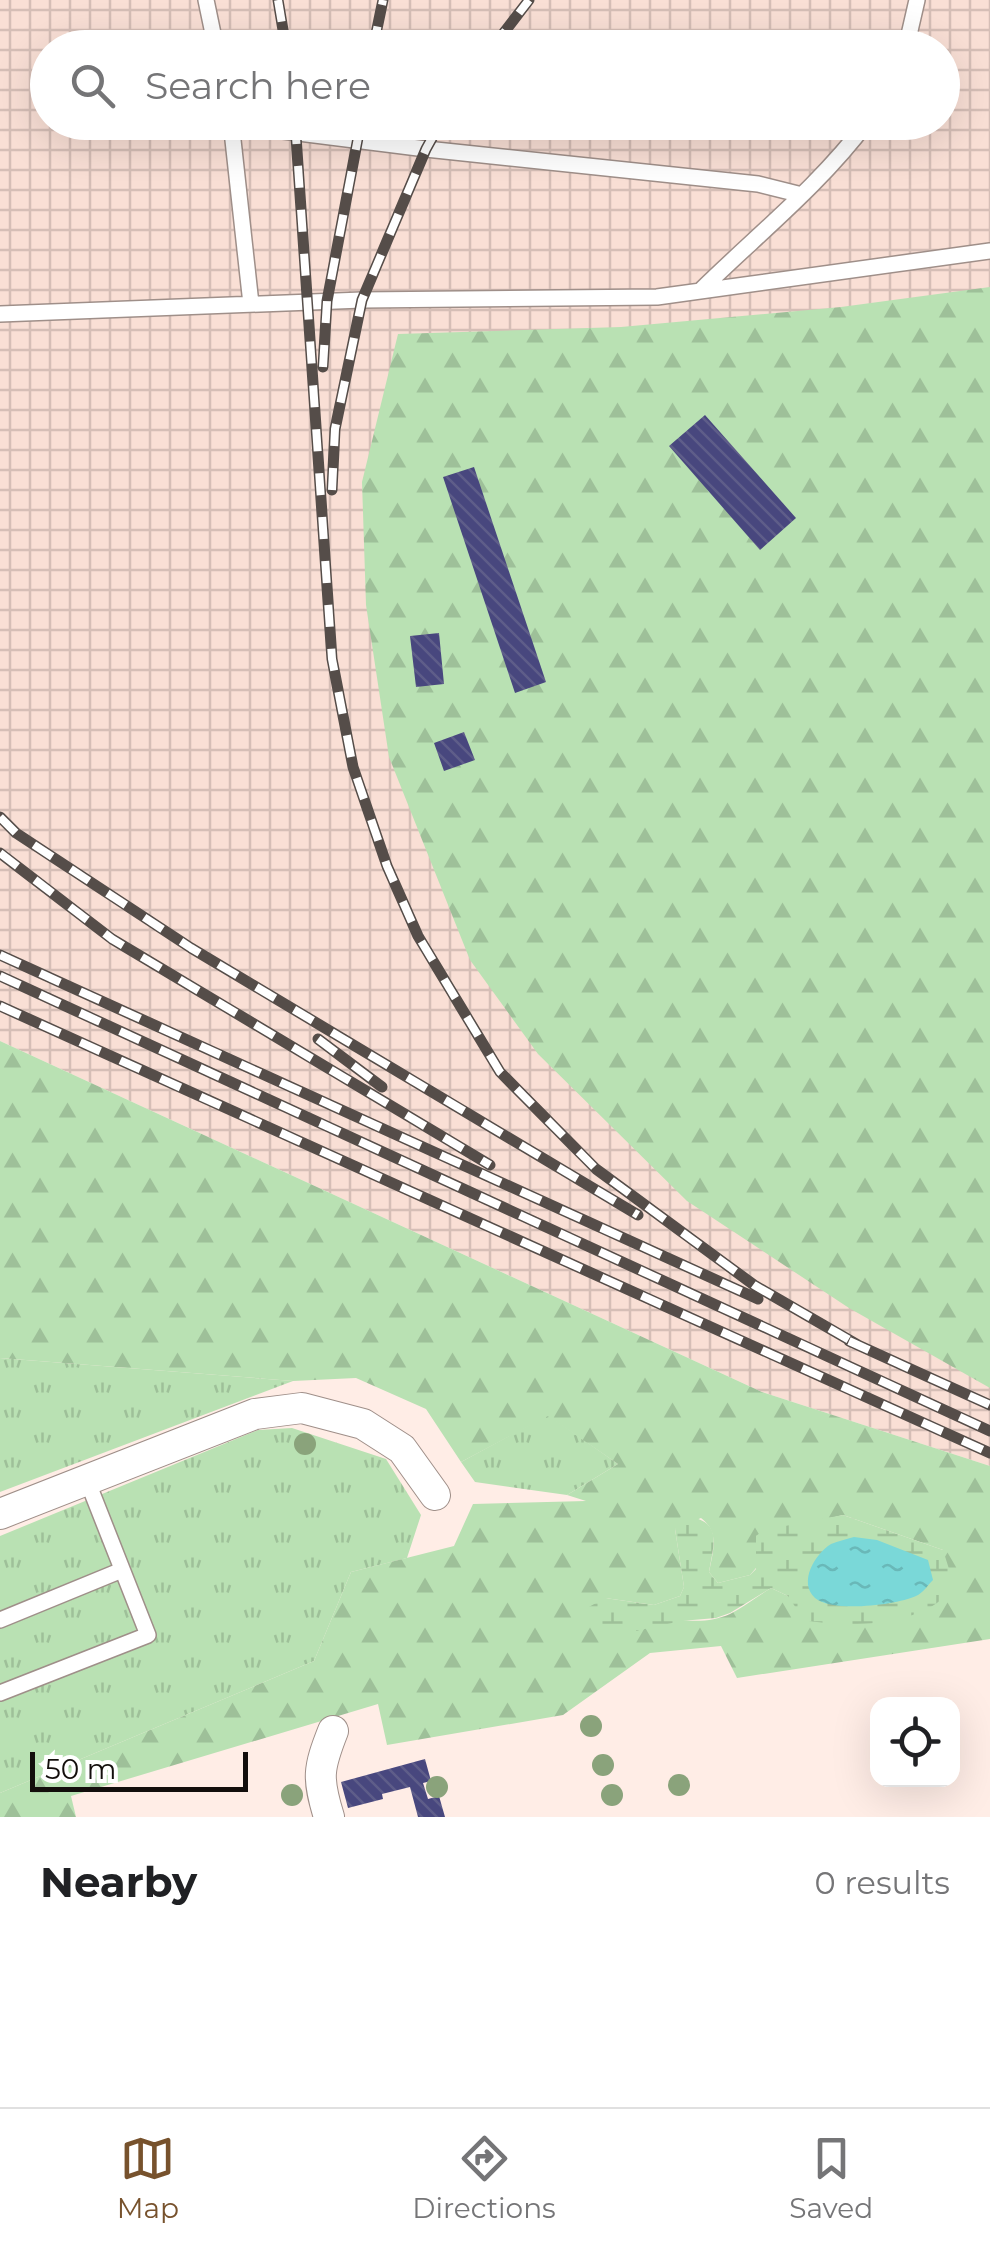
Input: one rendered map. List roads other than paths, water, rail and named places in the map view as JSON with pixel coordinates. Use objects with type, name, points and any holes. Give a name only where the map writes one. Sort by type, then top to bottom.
[{"type":"street","points":[[0,1514],[254,1414],[302,1408],[363,1424],[402,1449],[435,1495]]},
{"type":"street","points":[[329,1817],[318,1784],[319,1768],[333,1731]]},
{"type":"lane","points":[[206,0],[212,30]]},
{"type":"lane","points":[[910,30],[917,0]]},
{"type":"lane","points":[[233,140],[251,304]]},
{"type":"lane","points":[[349,140],[758,184],[802,195]]},
{"type":"lane","points":[[701,290],[854,140]]},
{"type":"lane","points":[[0,314],[362,300],[657,296],[990,251]]},
{"type":"lane","points":[[0,1693],[148,1635],[87,1480]]},
{"type":"lane","points":[[0,1620],[122,1570]]},
{"type":"water","points":[[854,1537],[877,1540],[928,1560],[933,1580],[916,1596],[880,1605],[823,1603],[815,1598],[808,1584],[814,1561],[831,1544]]},
{"type":"railway","points":[[278,0],[283,30]]},
{"type":"railway","points":[[377,30],[383,0]]},
{"type":"railway","points":[[506,30],[529,0]]},
{"type":"railway","points":[[296,140],[332,659],[353,767],[387,866],[418,936],[500,1072],[596,1169],[754,1285],[858,1345]]},
{"type":"railway","points":[[323,367],[327,301],[358,140]]},
{"type":"railway","points":[[332,490],[335,429],[362,300],[431,140]]},
{"type":"railway","points":[[0,817],[16,833],[191,948],[638,1215]]},
{"type":"railway","points":[[0,853],[112,939],[490,1165]]},
{"type":"railway","points":[[0,955],[758,1299]]},
{"type":"railway","points":[[0,976],[990,1431]]},
{"type":"railway","points":[[0,1006],[990,1453]]},
{"type":"railway","points":[[318,1039],[382,1087]]},
{"type":"railway","points":[[849,1341],[990,1405]]}]
